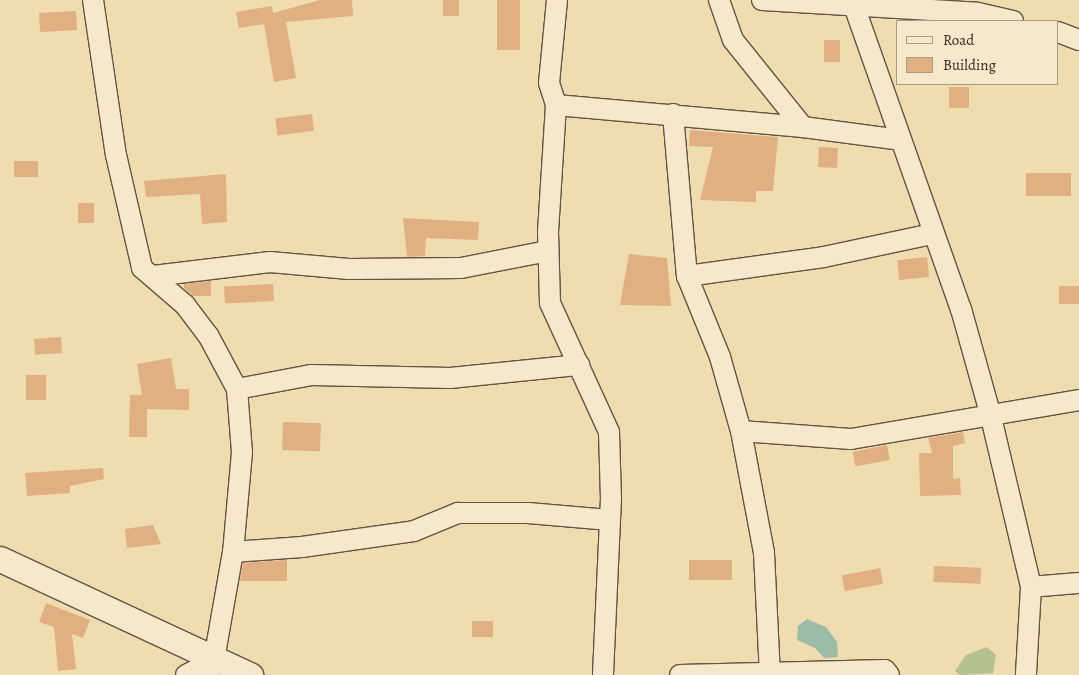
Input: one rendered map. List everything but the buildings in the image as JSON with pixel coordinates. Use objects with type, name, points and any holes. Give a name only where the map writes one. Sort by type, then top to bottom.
[{"type":"street","points":[[93,0],[116,155],[142,268],[185,305],[208,335],[237,389],[242,452],[233,552],[211,668]]},
{"type":"street","points":[[556,0],[550,83],[556,105],[550,145],[548,251],[550,303],[608,432],[610,520],[603,675]]},
{"type":"street","points":[[719,0],[733,40],[803,126]]},
{"type":"street","points":[[762,0],[979,6],[1011,20]]},
{"type":"street","points":[[853,2],[932,234],[961,309],[990,413],[1031,587],[1026,675]]},
{"type":"street","points":[[1059,32],[1079,40]]},
{"type":"street","points":[[556,105],[803,126],[900,140]]},
{"type":"street","points":[[673,114],[687,276],[720,357],[741,431],[764,553],[770,674]]},
{"type":"street","points":[[687,276],[824,257],[932,234]]},
{"type":"street","points":[[153,276],[270,262],[349,269],[461,268],[548,251]]},
{"type":"street","points":[[237,389],[312,374],[450,378],[579,365]]},
{"type":"street","points":[[741,431],[851,439],[990,413],[1079,400]]},
{"type":"street","points":[[233,552],[302,548],[414,531],[458,513],[528,513],[610,520]]},
{"type":"street","points":[[0,559],[211,668],[250,675]]},
{"type":"street","points":[[1031,587],[1079,583]]},
{"type":"street","points":[[186,675],[211,668]]},
{"type":"street","points":[[680,675],[884,670],[889,675]]},
{"type":"shaded area","points":[[807,619],[826,627],[837,642],[838,657],[824,658],[815,648],[797,640],[798,626]]},
{"type":"shaded area","points":[[987,647],[996,655],[993,673],[960,675],[955,671],[966,655]]}]
